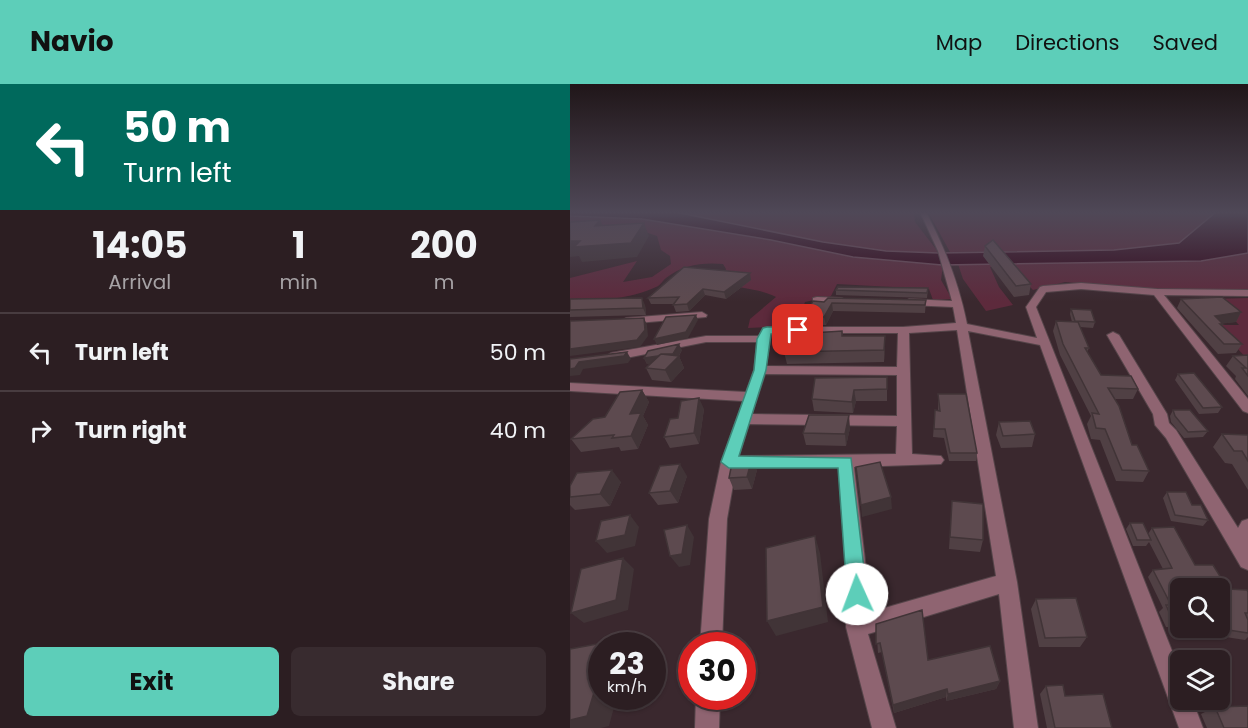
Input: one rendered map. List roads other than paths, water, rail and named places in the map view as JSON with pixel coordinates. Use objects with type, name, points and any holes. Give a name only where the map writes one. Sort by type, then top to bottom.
[{"type":"street","points":[[938,242],[958,304],[1007,582],[1026,728]]},
{"type":"street","points":[[1191,728],[1031,307],[1043,289],[1081,286],[1157,292],[1248,293]]},
{"type":"street","points":[[1157,292],[1248,408]]},
{"type":"street","points":[[817,300],[852,301]]},
{"type":"street","points":[[899,302],[958,304]]},
{"type":"street","points":[[612,321],[702,315]]},
{"type":"street","points":[[712,632],[718,519],[729,462],[749,397],[760,370],[763,339],[767,330],[813,332],[961,326],[1045,343]]},
{"type":"street","points":[[903,330],[904,461]]},
{"type":"street","points":[[1113,335],[1160,414],[1162,424],[1171,434],[1248,561]]},
{"type":"street","points":[[597,359],[706,339],[763,339]]},
{"type":"street","points":[[760,370],[904,371]]},
{"type":"street","points":[[572,390],[749,397]]},
{"type":"street","points":[[744,419],[902,421]]},
{"type":"street","points":[[729,462],[936,460]]},
{"type":"street","points":[[846,462],[857,577],[856,627],[884,728]]},
{"type":"street","points":[[1238,544],[1248,527]]},
{"type":"street","points":[[856,627],[1007,582]]},
{"type":"street","points":[[707,728],[708,710]]}]
